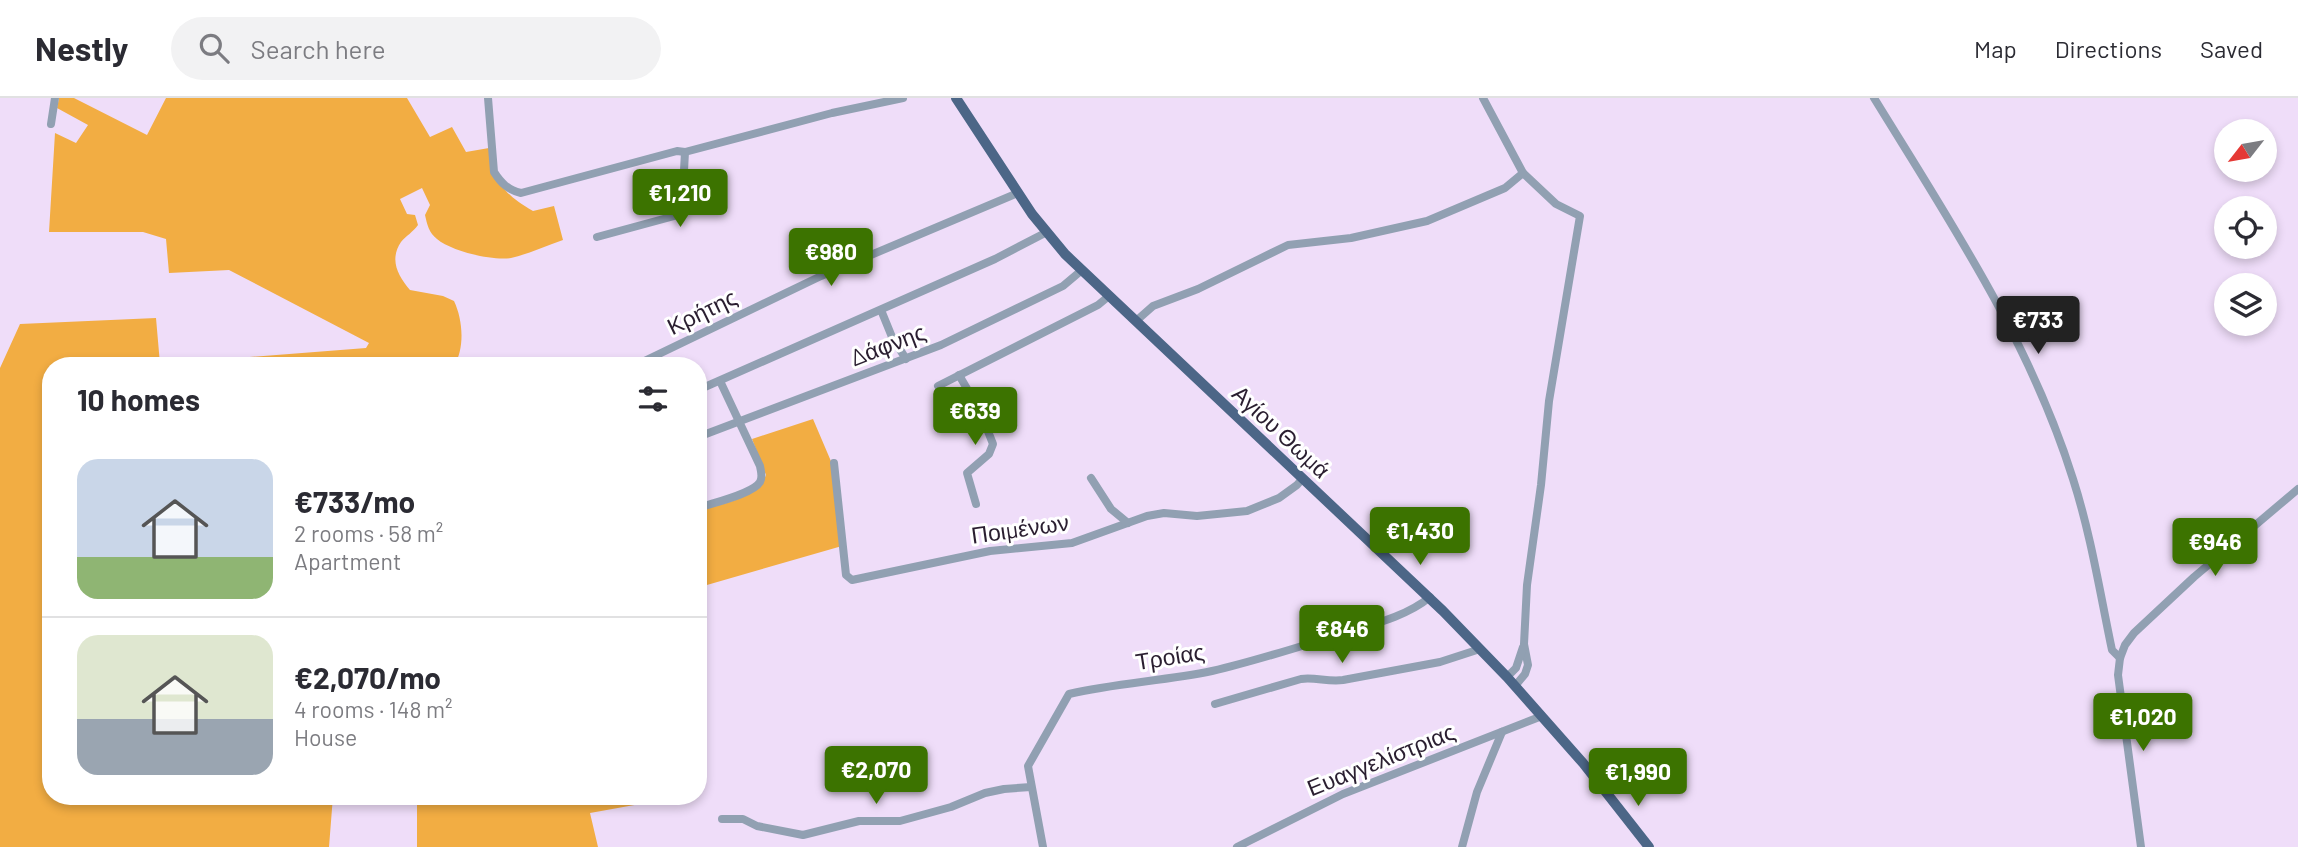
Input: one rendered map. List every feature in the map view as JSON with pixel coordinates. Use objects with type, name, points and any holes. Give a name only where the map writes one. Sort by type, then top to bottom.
[{"type":"main road","name":"Αγίου Θωμά","points":[[956,98],[1018,193],[1047,232],[1082,270],[1430,597],[1583,762],[1649,847]]},
{"type":"street","points":[[51,124],[55,98]]},
{"type":"street","points":[[488,98],[494,172],[500,182],[512,191],[521,193],[677,151],[685,152],[832,113],[903,98]]},
{"type":"street","points":[[1483,98],[1523,173],[1556,204],[1580,216],[1549,401],[1527,584],[1524,644],[1528,665],[1525,674],[1515,686]]},
{"type":"street","points":[[1874,98],[1998,302],[2045,405],[2073,478],[2092,550],[2112,650],[2120,658]]},
{"type":"street","points":[[597,237],[678,215],[682,207],[685,152]]},
{"type":"street","points":[[1136,321],[1153,306],[1198,289],[1288,245],[1351,238],[1427,221],[1505,188],[1523,173]]},
{"type":"street","name":"Κρήτης","points":[[653,357],[821,276],[1018,193]]},
{"type":"street","points":[[707,386],[995,259],[1047,232]]},
{"type":"street","name":"Δάφνης","points":[[707,433],[952,340],[1063,286],[1082,270]]},
{"type":"street","points":[[938,386],[1098,305],[1109,296]]},
{"type":"street","points":[[881,310],[892,337],[906,359]]},
{"type":"street","points":[[959,375],[993,444],[989,454],[967,473],[976,504]]},
{"type":"street","points":[[707,505],[751,491],[759,485],[762,477],[760,466],[720,381]]},
{"type":"street","name":"Ποιμένων","points":[[834,463],[846,575],[852,580],[989,551],[1072,543],[1164,513],[1197,516],[1247,511],[1279,498],[1302,479]]},
{"type":"street","points":[[1091,478],[1111,509],[1128,523]]},
{"type":"street","points":[[2141,847],[2118,675],[2125,645],[2149,618],[2298,489]]},
{"type":"street","name":"Τροίας","points":[[1042,847],[1028,766],[1069,694],[1210,671],[1254,661],[1377,622],[1414,608],[1430,597]]},
{"type":"street","points":[[1507,677],[1516,668],[1524,644]]},
{"type":"street","points":[[1215,704],[1301,679],[1343,680],[1449,659],[1480,649]]},
{"type":"street","name":"Ευαγγελίστριας","points":[[1237,847],[1343,794],[1542,716]]},
{"type":"street","points":[[1462,847],[1477,792],[1502,732]]},
{"type":"street","points":[[722,819],[743,819],[757,826],[803,835],[859,821],[900,821],[950,807],[985,793],[1031,787]]},
{"type":"shaded area","points":[[59,98],[74,98],[147,135],[166,98],[407,98],[430,137],[452,127],[466,152],[489,148],[498,178],[513,198],[533,211],[554,206],[563,240],[503,259],[462,251],[443,243],[430,231],[425,215],[430,205],[422,188],[400,199],[407,214],[415,215],[418,225],[397,249],[396,267],[410,290],[443,296],[454,301],[462,334],[458,357],[250,357],[366,348],[369,343],[229,270],[169,273],[166,239],[143,232],[49,232],[55,133],[76,143],[88,125],[57,108]]},
{"type":"shaded area","points":[[156,318],[159,357],[42,357],[42,805],[332,805],[329,847],[0,847],[0,368],[20,324]]},
{"type":"shaded area","points":[[813,419],[833,466],[842,546],[707,585],[707,508],[747,495],[762,483],[766,475],[752,439]]},
{"type":"shaded area","points":[[417,805],[634,805],[590,813],[598,847],[417,847]]}]
